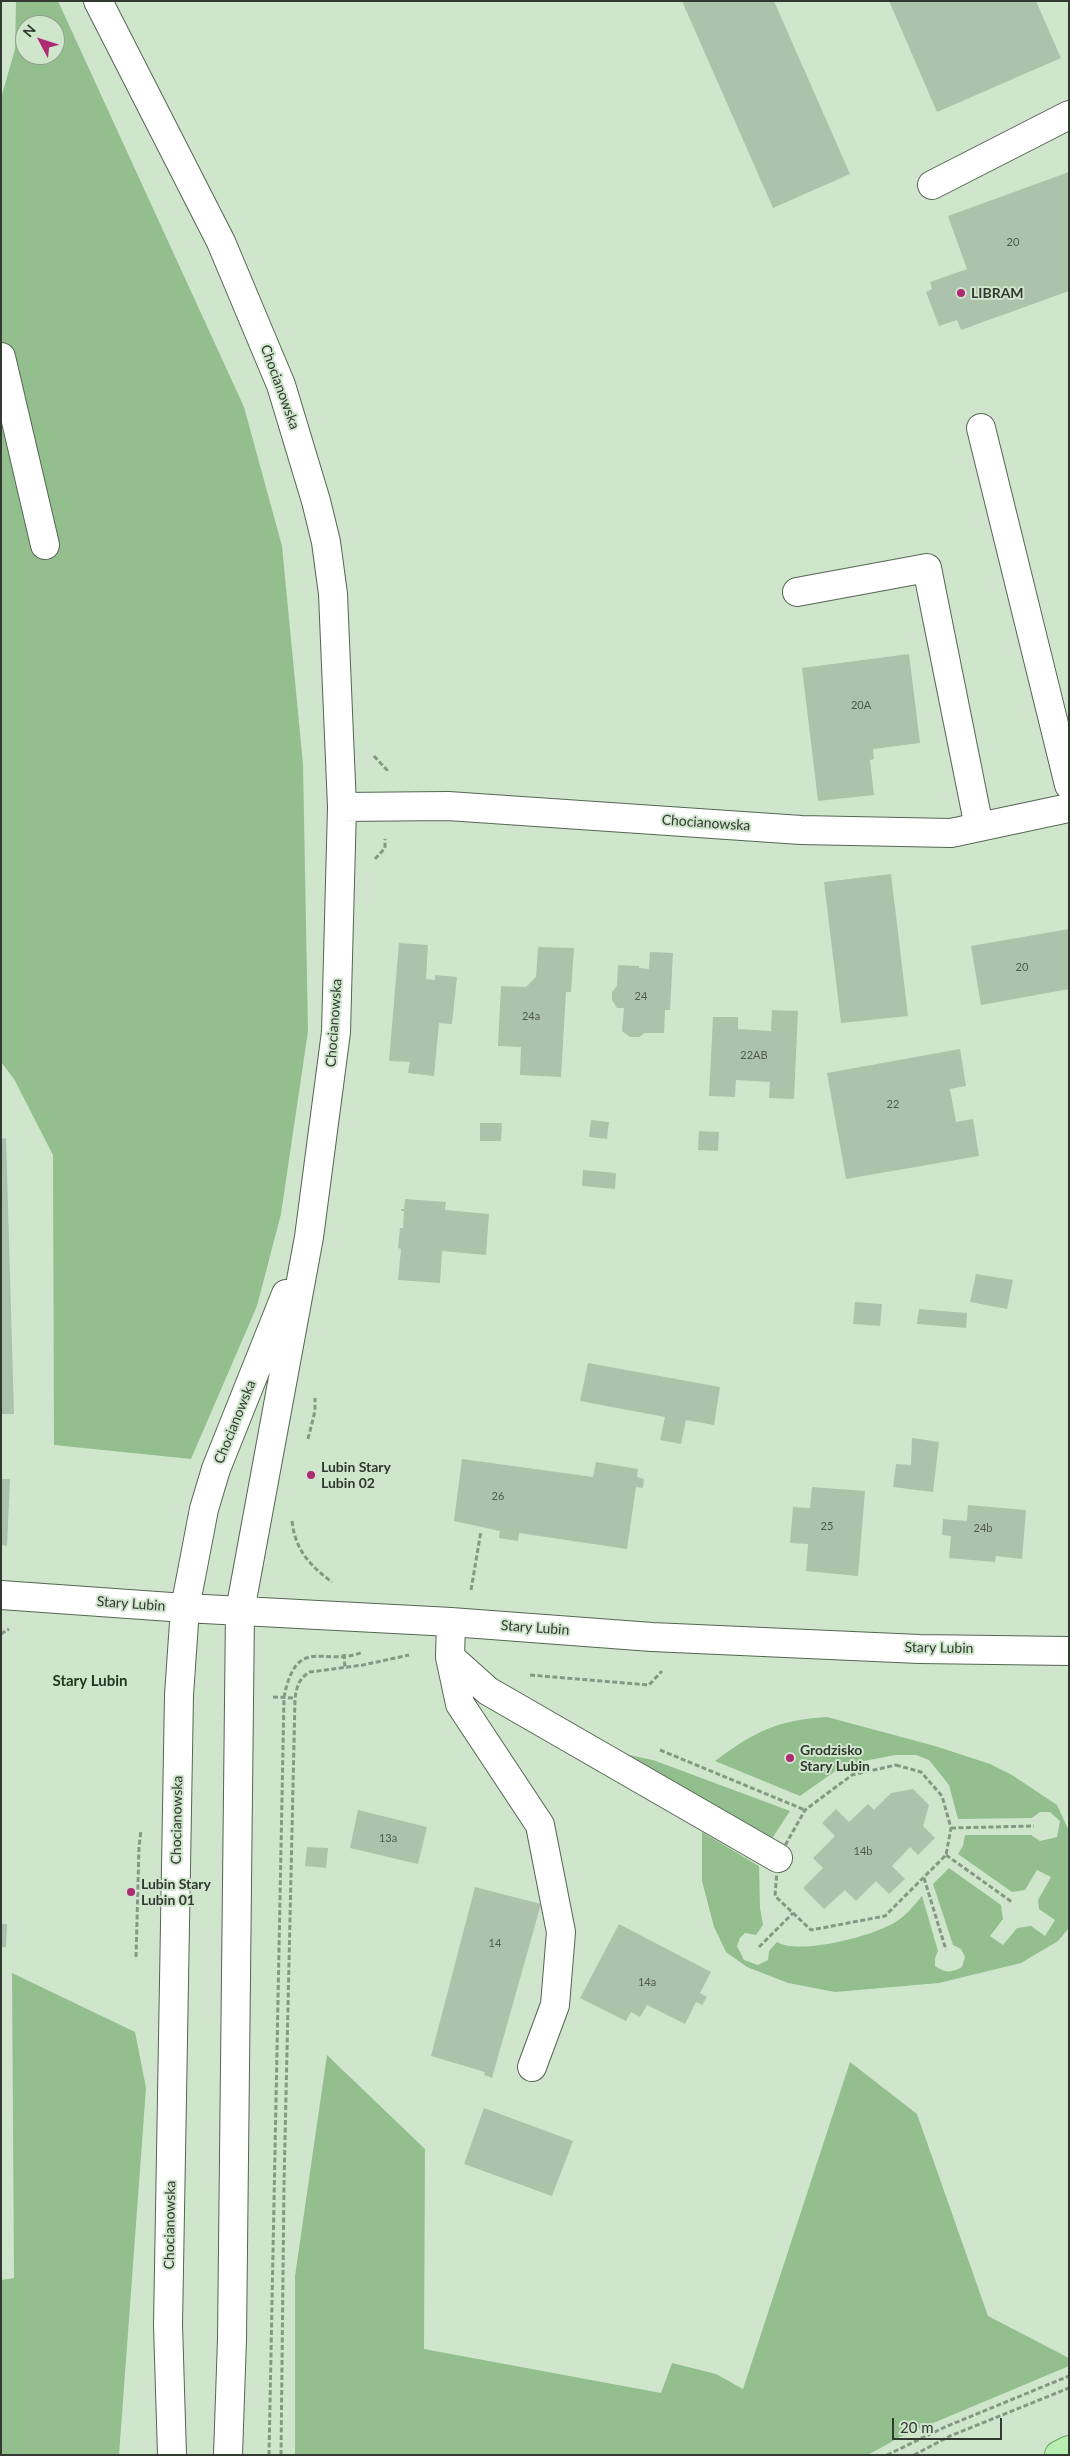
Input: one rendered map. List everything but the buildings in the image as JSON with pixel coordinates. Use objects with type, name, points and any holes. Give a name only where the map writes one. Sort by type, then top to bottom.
[{"type":"main road","points":[[1059,2455],[1069,2450]]},
{"type":"street","name":"Chocianowska","points":[[98,1],[228,258],[281,385],[303,453],[326,542],[333,594],[342,807],[336,1032],[309,1237],[240,1611],[232,2339],[228,2455]]},
{"type":"street","points":[[932,185],[1069,115]]},
{"type":"street","points":[[1,357],[45,545]]},
{"type":"street","points":[[981,428],[1069,785]]},
{"type":"street","points":[[797,592],[927,568],[979,827]]},
{"type":"street","name":"Chocianowska","points":[[342,807],[448,806],[802,830],[951,833],[1069,808]]},
{"type":"street","name":"Chocianowska","points":[[172,2455],[168,2325],[179,1714],[186,1608],[204,1509],[216,1469],[309,1237]]},
{"type":"street","name":"Stary Lubin","points":[[1,1595],[186,1608],[451,1622],[652,1637],[919,1648],[1069,1651]]},
{"type":"street","points":[[451,1622],[450,1657],[460,1704],[540,1825],[561,1932],[555,2005],[532,2068]]},
{"type":"street","points":[[450,1657],[488,1692],[778,1858]]},
{"type":"path","points":[[470,1598],[480,1531]]},
{"type":"path","points":[[270,2455],[284,1697],[288,1679],[297,1664],[317,1656],[360,1653],[367,1650],[372,1643],[374,1618]]},
{"type":"path","points":[[1,1634],[16,1622]]},
{"type":"path","points":[[281,2455],[284,2184],[295,1698],[298,1684],[310,1672],[354,1667],[410,1655],[450,1657]]},
{"type":"path","points":[[522,1675],[649,1685],[667,1666]]},
{"type":"path","points":[[896,1765],[921,1772],[942,1796],[951,1828],[946,1855],[885,1916],[811,1930],[775,1896],[778,1858],[805,1810],[852,1775],[896,1765]]},
{"type":"path","points":[[951,1828],[1034,1826]]},
{"type":"path","points":[[946,1855],[1012,1902]]},
{"type":"path","points":[[924,1878],[946,1950]]},
{"type":"path","points":[[759,1947],[793,1913]]},
{"type":"path","points":[[887,2455],[945,2428],[1069,2376]]},
{"type":"path","points":[[914,2455],[950,2436],[1069,2388]]},
{"type":"green space","points":[[16,1],[58,1],[64,15],[16,15]]},
{"type":"green space","points":[[65,16],[244,407],[282,546],[303,764],[308,1031],[281,1214],[257,1306],[191,1459],[54,1445],[53,1155],[14,1079],[1,1062],[1,98],[15,49],[15,65],[65,65]]},
{"type":"green space","points":[[827,1717],[935,1746],[990,1764],[1012,1775],[1057,1805],[1069,1831],[1069,1928],[1058,1941],[1021,1963],[939,1983],[835,1992],[788,1983],[747,1967],[726,1952],[714,1927],[702,1881],[702,1832],[759,1866],[760,1908],[763,1925],[756,1935],[745,1933],[740,1938],[737,1946],[744,1960],[758,1965],[768,1960],[769,1951],[777,1942],[788,1946],[820,1945],[858,1937],[890,1925],[909,1911],[922,1896],[938,1951],[935,1958],[935,1966],[948,1971],[962,1967],[965,1957],[961,1949],[953,1945],[933,1884],[949,1868],[1001,1905],[1003,1919],[990,1936],[1003,1945],[1017,1928],[1031,1926],[1045,1936],[1055,1920],[1039,1909],[1038,1900],[1051,1877],[1037,1870],[1025,1890],[1012,1892],[958,1854],[963,1846],[965,1835],[1031,1835],[1040,1841],[1057,1837],[1060,1821],[1050,1812],[1040,1812],[1032,1818],[958,1819],[949,1785],[929,1760],[916,1755],[895,1755],[844,1765],[800,1796],[715,1761],[742,1742],[767,1729],[794,1721]]},
{"type":"green space","points":[[619,1753],[653,1760],[790,1811],[771,1840]]},
{"type":"green space","points":[[12,1973],[135,2032],[146,2088],[119,2455],[1,2455],[1,2280],[14,2278]]},
{"type":"green space","points":[[327,2055],[425,2149],[424,2349],[661,2393],[672,2363],[716,2374],[743,2389],[850,2062],[917,2114],[988,2316],[1069,2358],[1069,2366],[900,2437],[868,2455],[295,2455],[295,2276]]},
{"type":"place","name":"LIBRAM","points":[[961,293]]},
{"type":"place","name":"Lubin Stary Lubin 02","points":[[311,1475]]},
{"type":"place","name":"Grodzisko Stary Lubin","points":[[790,1758]]},
{"type":"place","name":"Lubin Stary Lubin 01","points":[[131,1892]]},
{"type":"district","name":"Stary Lubin","points":[[90,1681]]}]
